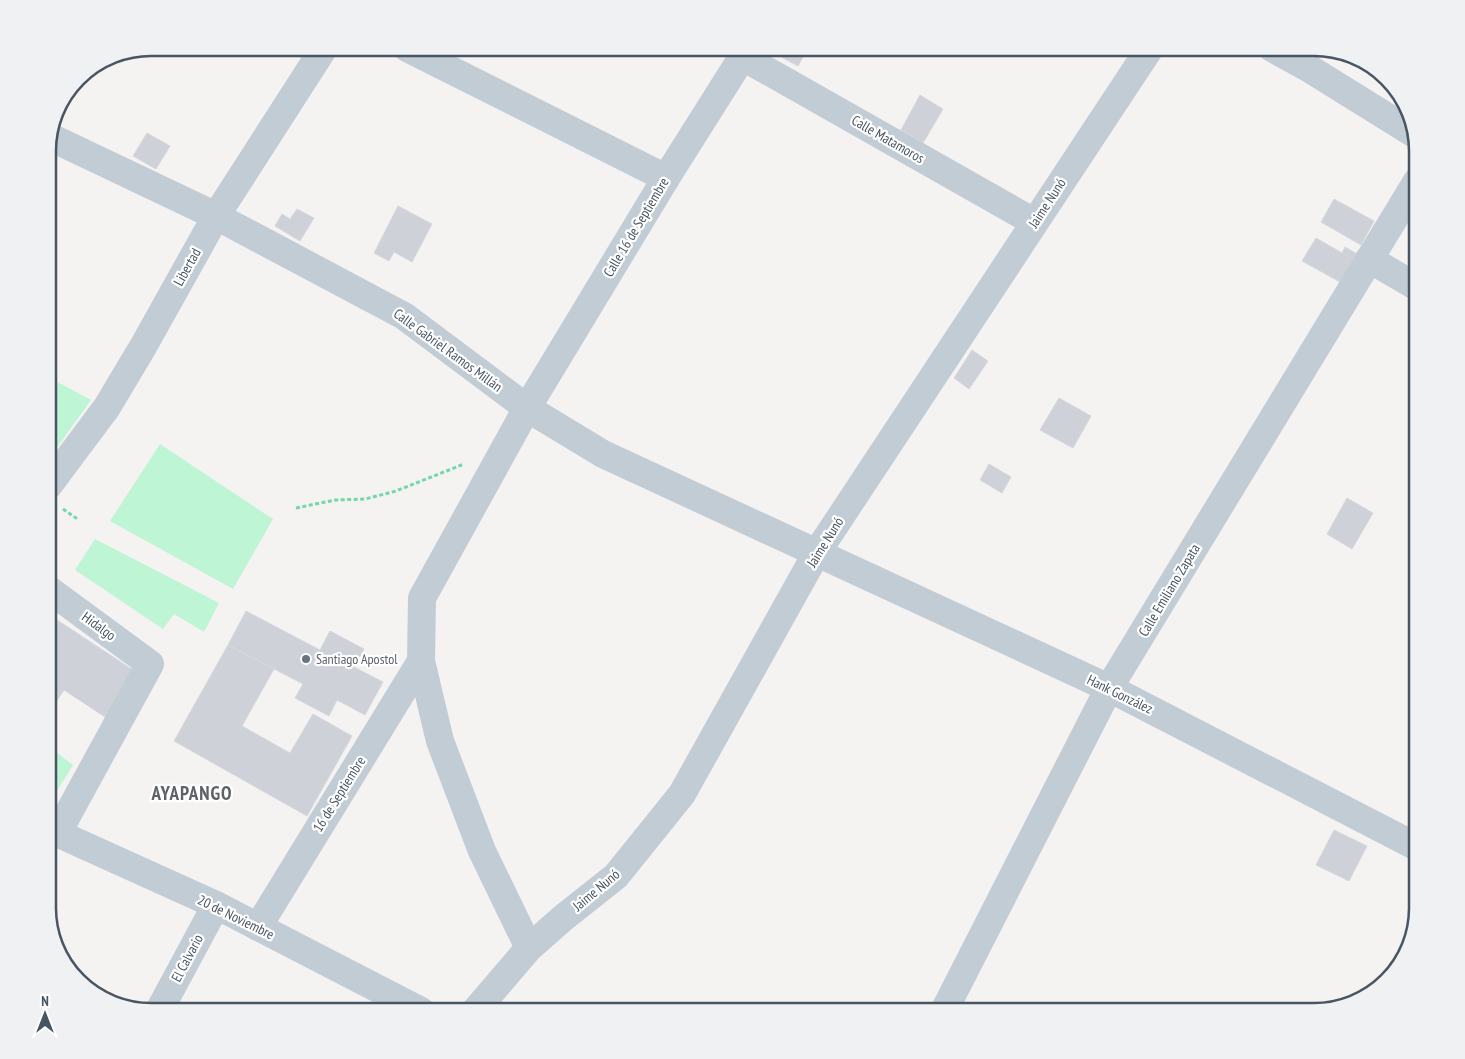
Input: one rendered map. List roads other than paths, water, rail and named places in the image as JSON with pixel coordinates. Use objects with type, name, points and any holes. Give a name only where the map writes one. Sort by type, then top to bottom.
[{"type":"street","name":"Libertad","points":[[56,475],[107,407],[216,216],[319,56]]},
{"type":"street","points":[[424,56],[666,178]]},
{"type":"street","name":"Calle 16 de Septiembre","points":[[527,408],[666,178],[742,56]]},
{"type":"street","name":"Calle Matamoros","points":[[752,56],[1034,222]]},
{"type":"street","name":"Jaime Nunó","points":[[483,1003],[529,948],[616,876],[682,794],[816,554],[1145,56]]},
{"type":"street","points":[[1286,56],[1406,128]]},
{"type":"street","name":"Calle Gabriel Ramos Millán","points":[[57,140],[216,216],[404,316],[527,408],[602,454],[816,554]]},
{"type":"street","name":"Calle Emiliano Zapata","points":[[949,1003],[1109,688],[1409,195]]},
{"type":"street","points":[[1369,259],[1409,282]]},
{"type":"street","points":[[527,408],[422,598],[421,661],[440,741],[482,851],[529,948]]},
{"type":"street","name":"Hank González","points":[[816,554],[1109,688],[1409,842]]},
{"type":"street","name":"Hidalgo","points":[[56,595],[150,664],[56,827]]},
{"type":"street","name":"16 de Septiembre","points":[[258,927],[421,661]]},
{"type":"street","name":"20 de Noviembre","points":[[56,833],[216,905],[404,1003]]},
{"type":"street","name":"El Calvario","points":[[164,1003],[216,905]]},
{"type":"place","name":"Santiago Apostol","points":[[306,659]]},
{"type":"district","name":"AYAPANGO","points":[[192,793]]}]
